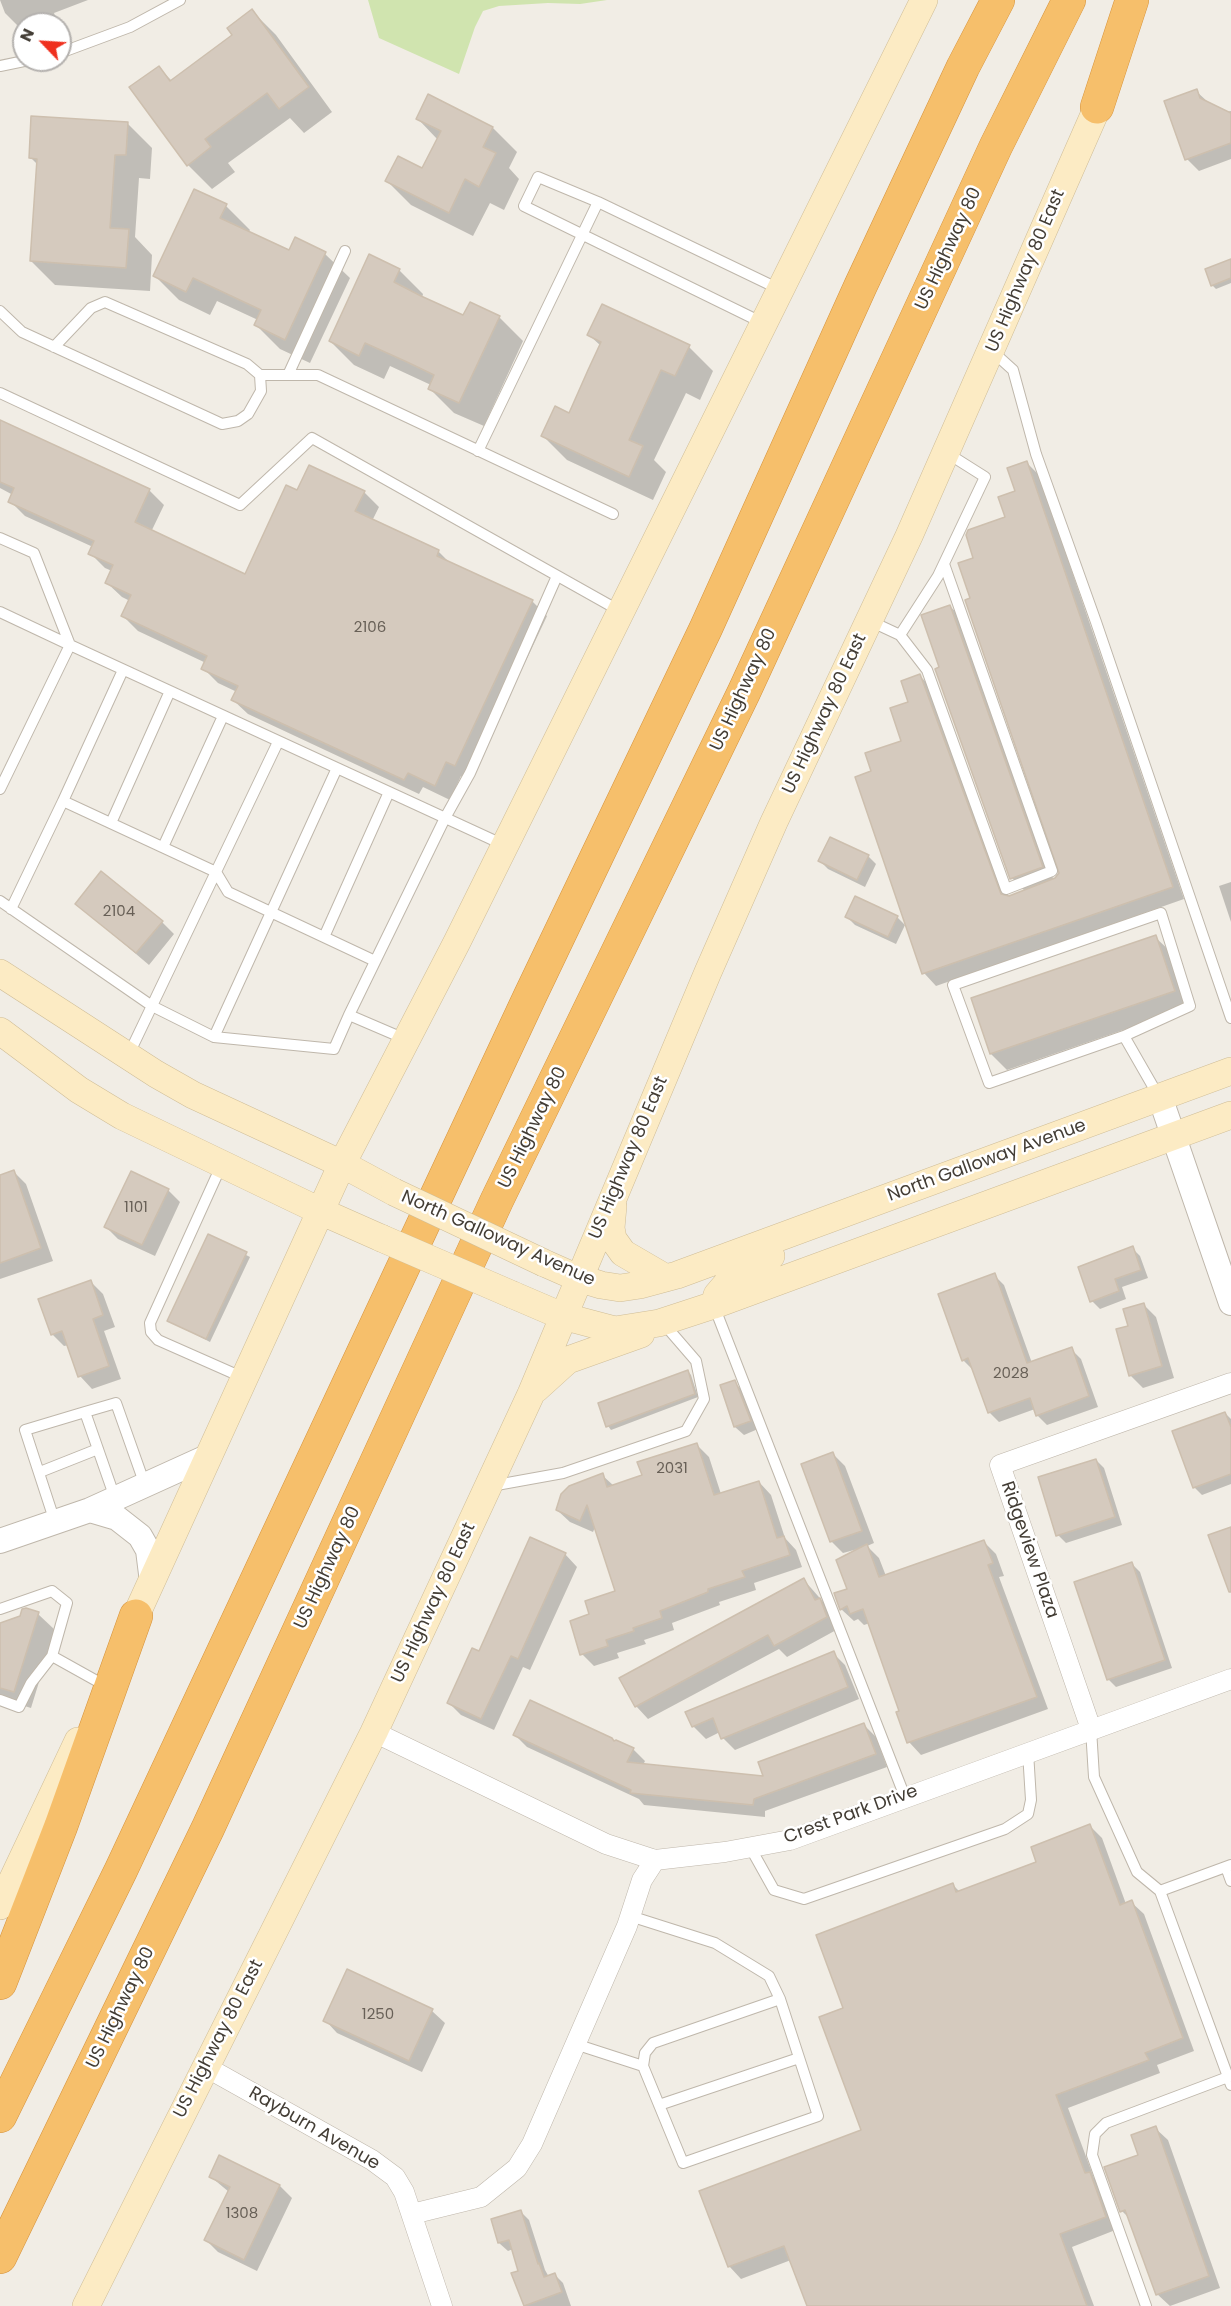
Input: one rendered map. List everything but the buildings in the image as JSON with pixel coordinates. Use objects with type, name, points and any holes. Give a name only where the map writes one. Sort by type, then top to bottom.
[{"type":"highway","points":[[0,2116],[126,1859],[515,1029],[706,628],[860,287],[958,78],[998,0]]},
{"type":"highway","name":"US Highway 80","points":[[0,2257],[208,1828],[497,1200],[744,692],[996,146],[1069,0]]},
{"type":"highway","points":[[1097,107],[1132,0]]},
{"type":"highway","points":[[0,1983],[61,1826],[136,1616]]},
{"type":"main road","points":[[0,1906],[152,1582],[342,1164],[408,1040],[924,0]]},
{"type":"main road","name":"US Highway 80 East","points":[[86,2306],[374,1732],[531,1394],[578,1278],[774,822],[947,452],[1097,107],[1150,0]]},
{"type":"main road","name":"North Galloway Avenue","points":[[0,973],[128,1057],[193,1095],[342,1164],[394,1192],[544,1263],[602,1286],[620,1288],[666,1278],[1231,1071]]},
{"type":"main road","points":[[0,1030],[88,1095],[122,1116],[320,1211],[513,1295],[562,1316],[615,1330],[675,1320]]},
{"type":"main road","points":[[531,1394],[568,1360],[625,1342],[714,1305],[1231,1115]]},
{"type":"main road","points":[[615,1191],[611,1228],[613,1239],[623,1253],[666,1278]]},
{"type":"main road","points":[[714,1305],[717,1295],[734,1275],[764,1259],[847,1227],[868,1205]]},
{"type":"street","points":[[1160,1097],[1231,1303]]},
{"type":"street","name":"Ridgeview Plaza","points":[[1091,1729],[1000,1465],[1231,1383]]},
{"type":"street","points":[[0,1541],[90,1510],[208,1456]]},
{"type":"street","points":[[90,1510],[117,1518],[140,1536],[148,1550],[152,1582]]},
{"type":"street","name":"Crest Park Drive","points":[[374,1732],[606,1844],[655,1860],[725,1852],[790,1840],[1231,1679]]},
{"type":"street","points":[[412,2214],[481,2198],[518,2168],[532,2144],[630,1916],[642,1880],[655,1860]]},
{"type":"street","name":"Rayburn Avenue","points":[[206,2067],[372,2160],[394,2177],[404,2192],[442,2306]]},
{"type":"lane","points":[[72,49],[130,27],[180,0]]},
{"type":"lane","points":[[763,323],[524,206],[538,177],[598,202],[780,289]]},
{"type":"lane","points":[[478,452],[598,202]]},
{"type":"lane","points":[[288,375],[345,251]]},
{"type":"lane","points":[[54,347],[91,308],[105,302],[248,364],[260,375],[318,375],[613,514]]},
{"type":"lane","points":[[0,311],[22,332],[222,424],[238,421],[248,414],[261,391],[260,375]]},
{"type":"lane","points":[[992,351],[1013,370],[1036,454],[1100,633],[1231,1018]]},
{"type":"lane","points":[[0,393],[240,505],[312,438],[621,611]]},
{"type":"lane","points":[[900,634],[944,564],[985,477],[947,452]]},
{"type":"lane","points":[[0,538],[34,553],[70,645],[0,789]]},
{"type":"lane","points":[[870,620],[900,634],[927,670],[1006,889],[1052,871],[944,564]]},
{"type":"lane","points":[[0,901],[152,1006],[214,1037],[334,1049],[445,818],[470,773],[557,576]]},
{"type":"lane","points":[[0,612],[504,845]]},
{"type":"lane","points":[[11,909],[123,669]]},
{"type":"lane","points":[[111,823],[170,692]]},
{"type":"lane","points":[[163,847],[223,716]]},
{"type":"lane","points":[[128,1057],[278,742]]},
{"type":"lane","points":[[214,1037],[337,768]]},
{"type":"lane","points":[[324,937],[389,792]]},
{"type":"lane","points":[[63,801],[216,872],[228,892],[375,961]]},
{"type":"lane","points":[[1161,913],[1190,1006],[1124,1036],[989,1083],[953,985],[1161,913]]},
{"type":"lane","points":[[349,1015],[408,1040]]},
{"type":"lane","points":[[1124,1036],[1160,1097]]},
{"type":"lane","points":[[222,1164],[150,1323],[151,1332],[158,1340],[244,1378]]},
{"type":"lane","points":[[714,1305],[905,1797]]},
{"type":"lane","points":[[488,1486],[563,1473],[686,1431],[704,1399],[696,1361],[675,1320]]},
{"type":"lane","points":[[56,1522],[25,1430],[117,1403],[145,1485]]},
{"type":"lane","points":[[85,1412],[115,1498]]},
{"type":"lane","points":[[40,1473],[98,1449]]},
{"type":"lane","points":[[0,1609],[52,1591],[67,1603],[52,1656],[31,1683],[20,1707],[0,1700]]},
{"type":"lane","points":[[52,1656],[104,1684]]},
{"type":"lane","points":[[1091,1729],[1094,1777],[1137,1872],[1160,1891],[1229,2081],[1106,2123],[1095,2134],[1092,2155],[1146,2306]]},
{"type":"lane","points":[[750,1847],[774,1890],[804,1899],[1005,1829],[1028,1814],[1031,1800],[1028,1752]]},
{"type":"lane","points":[[1160,1891],[1228,1866],[1231,1881]]},
{"type":"lane","points":[[630,1916],[715,1943],[769,1977],[780,1999],[818,2116],[683,2163],[643,2066],[645,2054],[653,2043],[780,1999]]},
{"type":"lane","points":[[575,2044],[643,2066]]},
{"type":"lane","points":[[659,2105],[799,2058]]},
{"type":"green space","points":[[368,0],[607,0],[580,4],[499,6],[483,11],[459,74],[379,38]]}]
